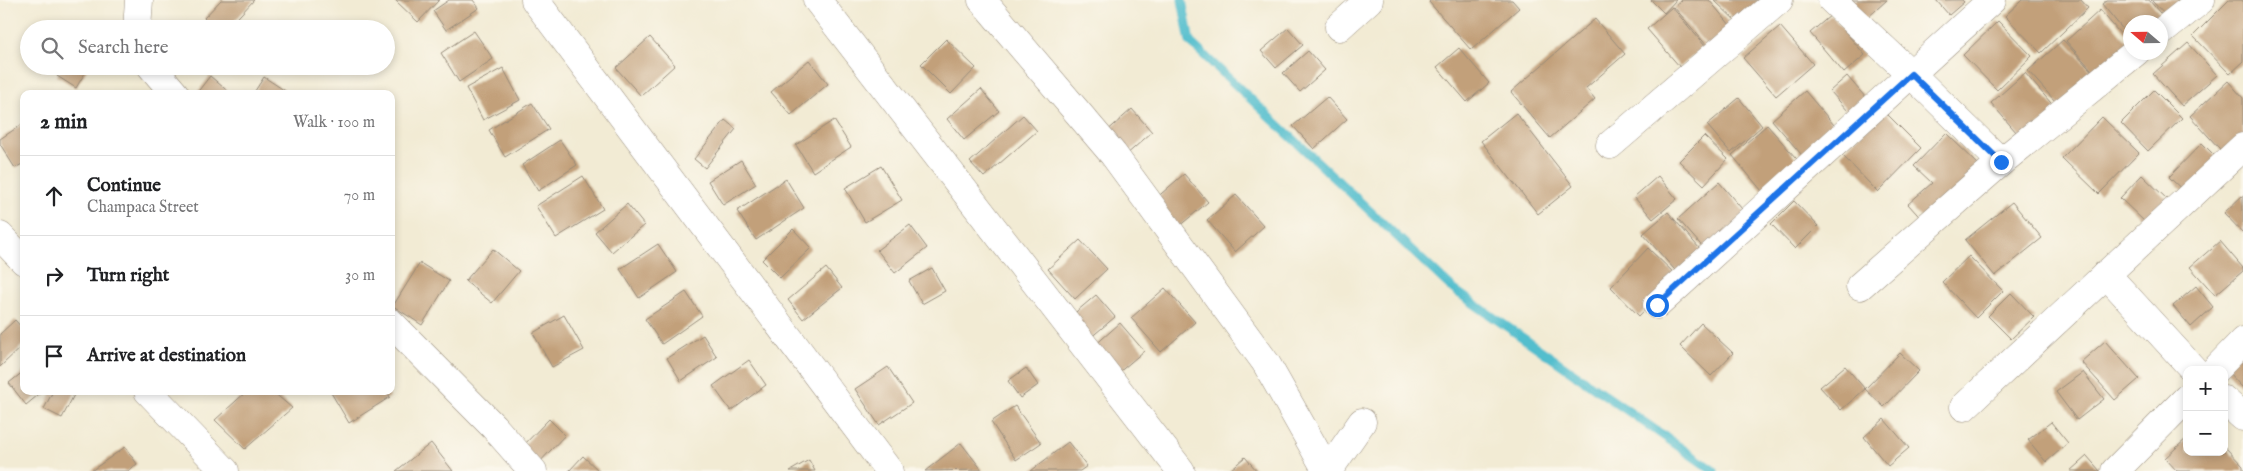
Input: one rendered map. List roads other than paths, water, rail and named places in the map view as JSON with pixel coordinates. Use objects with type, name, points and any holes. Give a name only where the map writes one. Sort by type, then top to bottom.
[{"type":"street","points":[[138,20],[139,0]]},
{"type":"street","points":[[534,0],[889,471]]},
{"type":"street","points":[[816,0],[1181,471]]},
{"type":"street","points":[[982,0],[1113,154],[1261,355],[1328,471],[1362,422]]},
{"type":"street","points":[[1339,27],[1369,0]]},
{"type":"street","points":[[1610,145],[1780,0]]},
{"type":"street","points":[[1832,0],[2001,162]]},
{"type":"street","points":[[1657,305],[1992,0]]},
{"type":"street","points":[[2168,27],[2201,0]]},
{"type":"street","points":[[1860,286],[2001,162],[2126,60]]},
{"type":"street","points":[[159,75],[172,90]]},
{"type":"street","points":[[1964,407],[2243,147]]},
{"type":"street","points":[[0,236],[20,257]]},
{"type":"street","points":[[2106,274],[2190,366]]},
{"type":"street","points":[[395,327],[494,427],[533,471]]},
{"type":"street","points":[[2219,366],[2243,341]]},
{"type":"street","points":[[152,395],[225,471]]},
{"type":"street","points":[[2115,471],[2183,402]]},
{"type":"street","points":[[2228,404],[2243,417]]},
{"type":"waterway","points":[[1182,0],[1190,42],[1453,289],[1714,471]]}]
